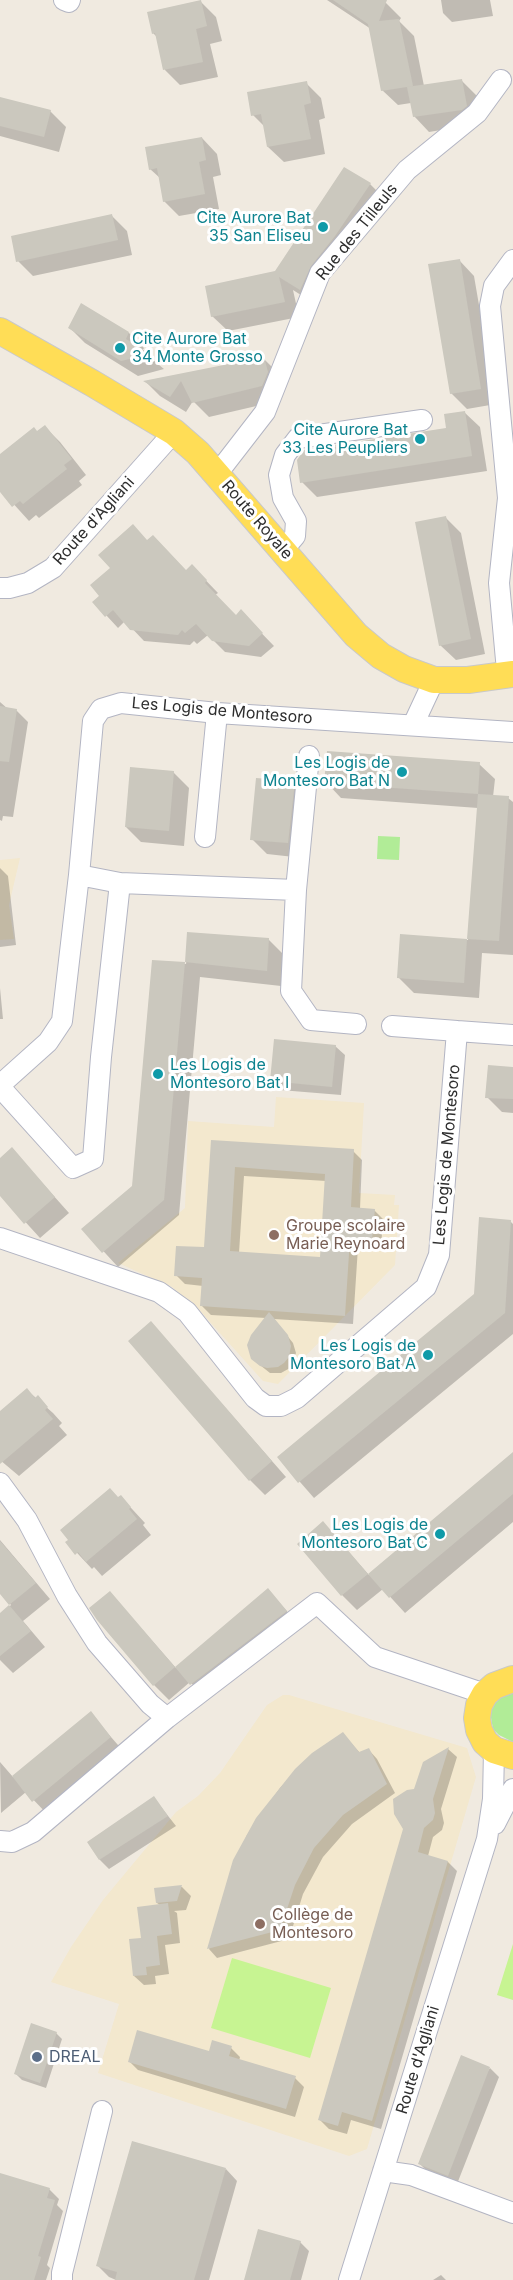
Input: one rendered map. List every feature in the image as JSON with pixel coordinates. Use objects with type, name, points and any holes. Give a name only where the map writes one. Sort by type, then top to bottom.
[{"type":"main road","name":"Route Royale","points":[[0,331],[174,432],[198,453],[364,642],[381,656],[404,669],[434,680],[468,680],[512,674]]},
{"type":"main road","points":[[504,1753],[485,1742],[479,1730],[477,1718],[479,1705],[485,1694],[494,1686],[513,1679]]},
{"type":"street","points":[[64,0],[69,2],[70,0]]},
{"type":"street","name":"Rue des Tilleuls","points":[[217,474],[265,412],[320,273],[407,170],[477,113],[501,80]]},
{"type":"street","points":[[512,674],[506,660],[499,584],[507,498],[490,306],[494,286],[513,260]]},
{"type":"street","points":[[283,550],[295,536],[296,521],[284,498],[279,475],[285,455],[298,438],[422,420]]},
{"type":"street","name":"Route d'Agliani","points":[[0,588],[28,583],[53,568],[174,432]]},
{"type":"street","points":[[413,724],[434,680]]},
{"type":"street","name":"Les Logis de Montesoro","points":[[120,883],[101,1057],[93,1159],[73,1168],[0,1086],[48,1042],[62,1021],[80,875],[93,721],[101,709],[121,703],[217,713],[513,732]]},
{"type":"street","points":[[205,837],[217,713]]},
{"type":"street","points":[[309,756],[296,890],[291,991],[311,1020],[356,1024]]},
{"type":"street","points":[[80,875],[120,883],[296,890]]},
{"type":"street","points":[[392,1026],[513,1035]]},
{"type":"street","name":"Les Logis de Montesoro","points":[[0,1238],[159,1292],[187,1312],[255,1398],[266,1406],[281,1406],[297,1398],[426,1287],[439,1255],[457,1031]]},
{"type":"street","points":[[0,1483],[27,1520],[67,1596],[97,1643],[150,1704],[167,1718]]},
{"type":"street","points":[[0,1841],[12,1842],[33,1832],[167,1718],[317,1603],[375,1657],[485,1694]]},
{"type":"street","name":"Route d'Agliani","points":[[349,2280],[487,1839],[493,1799],[504,1753]]},
{"type":"street","name":"Route d'Agliani","points":[[487,1839],[513,1789]]},
{"type":"street","points":[[62,2280],[102,2111]]},
{"type":"street","points":[[383,2171],[411,2175],[513,2213]]},
{"type":"shaded area","points":[[20,858],[9,905],[14,939],[0,940],[0,860]]},
{"type":"shaded area","name":"Groupe scolaire Marie Reynoard","points":[[276,1097],[364,1103],[359,1193],[395,1195],[394,1205],[399,1205],[395,1265],[278,1384],[263,1381],[200,1311],[172,1287],[118,1263],[185,1208],[188,1121],[274,1127]]},
{"type":"shaded area","name":"Collège de Montesoro","points":[[283,1695],[467,1748],[476,1777],[367,2149],[349,2156],[98,2073],[119,2004],[51,1982],[71,1947],[103,1900],[176,1812],[198,1796],[220,1773],[267,1705]]},
{"type":"green space","points":[[378,836],[400,837],[399,860],[377,859]]},
{"type":"green space","points":[[513,1690],[513,1742],[493,1729],[490,1712],[498,1697]]},
{"type":"green space","points":[[513,1944],[513,2000],[497,1995]]},
{"type":"green space","points":[[232,1958],[331,1988],[310,2058],[211,2028]]},
{"type":"building","points":[[201,0],[207,26],[196,29],[203,62],[163,70],[155,33],[152,34],[147,12]]},
{"type":"building","points":[[333,0],[387,0],[379,21],[399,19],[413,86],[381,91],[368,24]]},
{"type":"building","points":[[462,79],[467,106],[462,110],[413,117],[407,87]]},
{"type":"building","points":[[307,81],[311,103],[304,105],[311,139],[267,147],[261,114],[251,116],[247,92]]},
{"type":"building","points":[[0,97],[51,110],[44,137],[0,126]]},
{"type":"building","points":[[202,137],[206,160],[199,162],[205,194],[163,202],[157,168],[149,170],[145,147]]},
{"type":"building","name":"Cite Aurore Bat 35 San Eliseu","points":[[344,167],[371,183],[335,236],[311,266],[300,290],[279,277],[285,302],[211,317],[205,286],[275,271]]},
{"type":"building","points":[[112,214],[118,240],[16,262],[11,236]]},
{"type":"building","points":[[460,259],[481,389],[450,394],[428,264]]},
{"type":"building","points":[[81,303],[129,332],[126,339],[150,354],[121,361],[68,328]]},
{"type":"building","points":[[264,357],[268,372],[262,386],[192,403],[181,381],[170,397],[143,381]]},
{"type":"building","name":"Cite Aurore Bat 33 Les Peupliers","points":[[465,411],[472,456],[300,483],[297,460],[304,450],[446,428],[444,414]]},
{"type":"building","points":[[45,425],[72,459],[64,465],[67,469],[23,504],[20,501],[12,507],[0,492],[0,454],[34,427],[37,431]]},
{"type":"building","points":[[446,516],[471,639],[439,646],[415,522]]},
{"type":"building","points":[[133,524],[147,540],[153,535],[186,570],[192,564],[207,580],[205,583],[236,615],[241,609],[263,633],[249,646],[212,641],[196,624],[185,633],[182,630],[178,635],[130,630],[113,610],[105,617],[92,602],[99,596],[90,585],[110,568],[98,555]]},
{"type":"building","points":[[0,706],[17,709],[9,762],[0,761]]},
{"type":"building","name":"Les Logis de Montesoro Bat N","points":[[327,751],[480,762],[478,794],[324,783]]},
{"type":"building","points":[[130,767],[174,771],[169,831],[125,827]]},
{"type":"building","points":[[256,778],[295,781],[288,843],[250,840]]},
{"type":"building","points":[[478,794],[509,796],[499,941],[467,939]]},
{"type":"building","points":[[187,932],[269,938],[267,971],[185,962]]},
{"type":"building","points":[[400,934],[467,939],[464,983],[397,978]]},
{"type":"building","name":"Les Logis de Montesoro Bat I","points":[[152,960],[185,962],[164,1200],[102,1253],[81,1229],[132,1186]]},
{"type":"building","points":[[274,1039],[336,1045],[332,1087],[270,1081]]},
{"type":"building","points":[[488,1065],[513,1067],[513,1099],[485,1098]]},
{"type":"building","points":[[211,1140],[354,1149],[351,1207],[375,1209],[372,1240],[350,1238],[345,1316],[200,1306],[202,1278],[174,1276],[176,1246],[204,1247]],"holes":[[[235,1167],[325,1174],[320,1257],[230,1251]]]},
{"type":"building","points":[[12,1147],[55,1197],[24,1224],[0,1196],[0,1158]]},
{"type":"building","name":"Les Logis de Montesoro Bat A","points":[[479,1217],[511,1220],[505,1313],[298,1483],[277,1457],[474,1294]]},
{"type":"building","points":[[269,1312],[288,1335],[291,1346],[289,1357],[284,1363],[278,1367],[267,1368],[251,1359],[247,1345],[251,1335]]},
{"type":"building","points":[[151,1321],[272,1461],[249,1481],[128,1341]]},
{"type":"building","points":[[27,1388],[35,1398],[38,1395],[48,1407],[45,1410],[53,1419],[0,1464],[0,1411]]},
{"type":"building","name":"Les Logis de Montesoro Bat C","points":[[513,1452],[513,1494],[389,1598],[368,1574]]},
{"type":"building","points":[[110,1488],[118,1497],[121,1495],[137,1519],[86,1562],[78,1552],[75,1555],[65,1542],[68,1540],[60,1530]]},
{"type":"building","name":"Les Logis de Montesoro Bat C","points":[[323,1521],[368,1574],[341,1596],[297,1544]]},
{"type":"building","points":[[0,1541],[36,1583],[9,1605],[0,1594]]},
{"type":"building","points":[[268,1588],[287,1611],[190,1685],[175,1667]]},
{"type":"building","points":[[110,1591],[175,1667],[153,1686],[89,1608]]},
{"type":"building","points":[[9,1605],[31,1631],[0,1656],[0,1613]]},
{"type":"building","points":[[91,1711],[111,1737],[32,1802],[12,1776]]},
{"type":"building","points":[[343,1732],[359,1752],[369,1748],[387,1784],[343,1815],[314,1848],[295,1885],[280,1930],[207,1949],[233,1860],[256,1818],[295,1769],[312,1753]]},
{"type":"building","points":[[449,1747],[433,1799],[435,1813],[433,1820],[424,1828],[418,1852],[448,1861],[372,2121],[342,2112],[338,2126],[318,2120],[403,1829],[394,1814],[393,1799],[407,1790],[414,1789],[423,1762]]},
{"type":"building","points":[[154,1796],[168,1816],[99,1860],[87,1842]]},
{"type":"building","points":[[182,1885],[177,1901],[156,1903],[154,1888]]},
{"type":"building","points":[[168,1903],[172,1934],[157,1936],[160,1965],[146,1967],[147,1975],[133,1976],[129,1939],[141,1938],[137,1907]]},
{"type":"building","points":[[31,2023],[57,2032],[40,2083],[14,2074]]},
{"type":"building","points":[[137,2030],[209,2051],[212,2040],[232,2046],[229,2056],[296,2076],[286,2109],[128,2062]]},
{"type":"building","points":[[461,2055],[490,2067],[448,2176],[418,2164]]},
{"type":"building","points":[[132,2141],[226,2168],[194,2280],[115,2280],[117,2272],[96,2266]]},
{"type":"building","points":[[0,2173],[50,2188],[47,2198],[55,2200],[38,2256],[41,2257],[34,2280],[0,2280]]},
{"type":"building","points":[[258,2229],[301,2241],[290,2280],[244,2280]]},
{"type":"place","name":"Cite Aurore Bat 35 San Eliseu","points":[[323,227]]},
{"type":"place","name":"Cite Aurore Bat 34 Monte Grosso","points":[[120,348]]},
{"type":"place","name":"Cite Aurore Bat 33 Les Peupliers","points":[[420,439]]},
{"type":"place","name":"Les Logis de Montesoro Bat N","points":[[402,772]]},
{"type":"place","name":"Les Logis de Montesoro Bat I","points":[[158,1074]]},
{"type":"place","name":"Groupe scolaire Marie Reynoard","points":[[274,1235]]},
{"type":"place","name":"Les Logis de Montesoro Bat A","points":[[428,1355]]},
{"type":"place","name":"Les Logis de Montesoro Bat C","points":[[440,1534]]},
{"type":"place","name":"Collège de Montesoro","points":[[260,1924]]},
{"type":"place","name":"DREAL","points":[[37,2057]]}]
